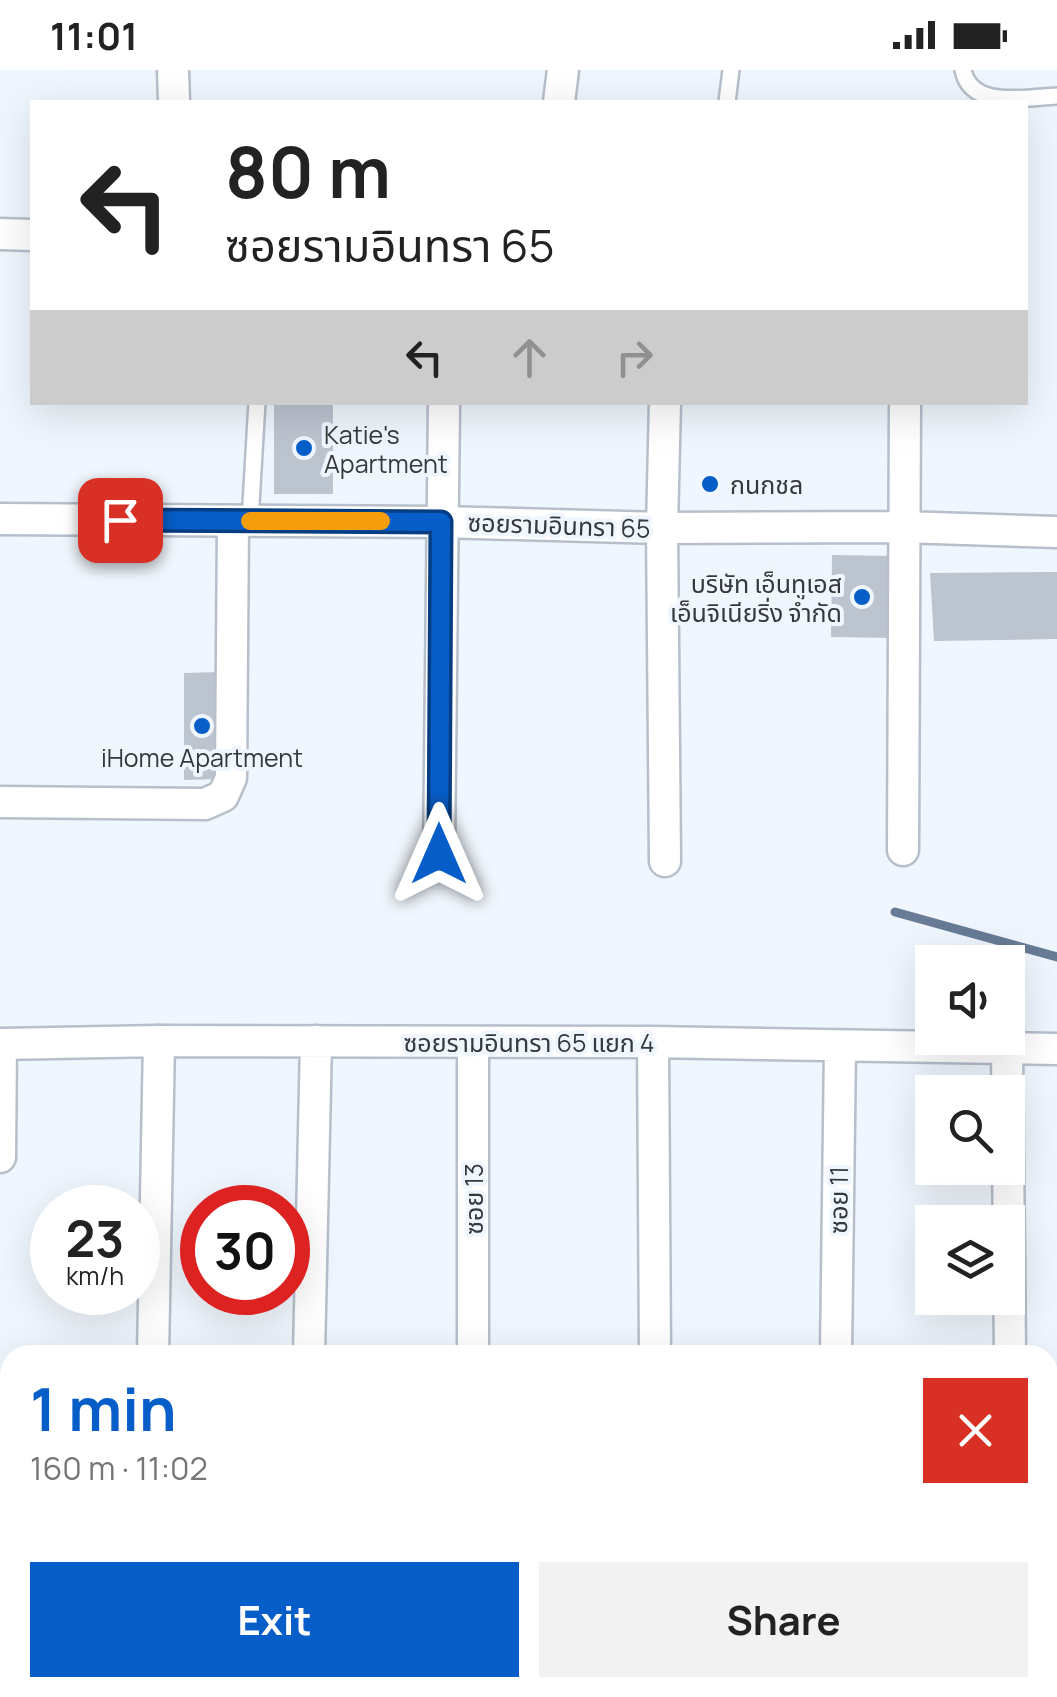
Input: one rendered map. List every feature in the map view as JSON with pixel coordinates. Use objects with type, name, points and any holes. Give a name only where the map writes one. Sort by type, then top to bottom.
[{"type":"street","points":[[173,70],[174,100]]},
{"type":"street","points":[[559,100],[562,70]]},
{"type":"street","points":[[0,234],[30,234]]},
{"type":"street","points":[[439,854],[444,405]]},
{"type":"street","points":[[665,405],[665,861]]},
{"type":"street","points":[[903,850],[905,405]]},
{"type":"street","name":"ซอยรามอินทรา 65","points":[[0,519],[662,528],[903,527],[1057,532]]},
{"type":"street","points":[[0,802],[205,804],[222,796],[231,778],[242,521]]},
{"type":"street","points":[[154,1345],[159,1041]]},
{"type":"street","points":[[309,1345],[316,1042]]},
{"type":"street","name":"ซอย 13","points":[[472,1345],[474,1042]]},
{"type":"street","points":[[653,1042],[655,1345]]},
{"type":"street","name":"ซอยรามอินทรา 65 แยก 4","points":[[1,1044],[653,1042],[915,1047]]},
{"type":"street","points":[[0,1157],[1,1044]]},
{"type":"street","name":"ซอย 11","points":[[836,1345],[840,1046]]},
{"type":"street","name":"ซอยรามอินทรา 65 แยก 4","points":[[1025,1048],[1057,1048]]},
{"type":"street","points":[[1007,1055],[1010,1345]]},
{"type":"lane","points":[[727,100],[731,70]]},
{"type":"lane","points":[[963,70],[974,91],[994,98],[1057,96]]},
{"type":"lane","points":[[242,521],[256,405]]},
{"type":"building","name":"Katie's Apartment","points":[[274,405],[333,405],[333,494],[274,494]]},
{"type":"building","name":"บริษัท เอ็นทูเอส เอ็นจิเนียริ่ง จำกัด","points":[[832,555],[893,556],[892,638],[831,637]]},
{"type":"building","points":[[1057,572],[1057,639],[934,641],[930,573]]},
{"type":"building","name":"iHome Apartment","points":[[220,672],[219,779],[184,780],[184,673]]},
{"type":"waterway","points":[[895,912],[1057,957]]},
{"type":"slow traffic","points":[[250,521],[381,521]]},
{"type":"place","name":"Katie's Apartment","points":[[304,448]]},
{"type":"place","name":"กนกชล","points":[[710,484]]},
{"type":"place","name":"บริษัท เอ็นทูเอส เอ็นจิเนียริ่ง จำกัด","points":[[862,597]]},
{"type":"place","name":"iHome Apartment","points":[[202,726]]},
{"type":"route","points":[[120,520],[441,522],[439,854]]}]
